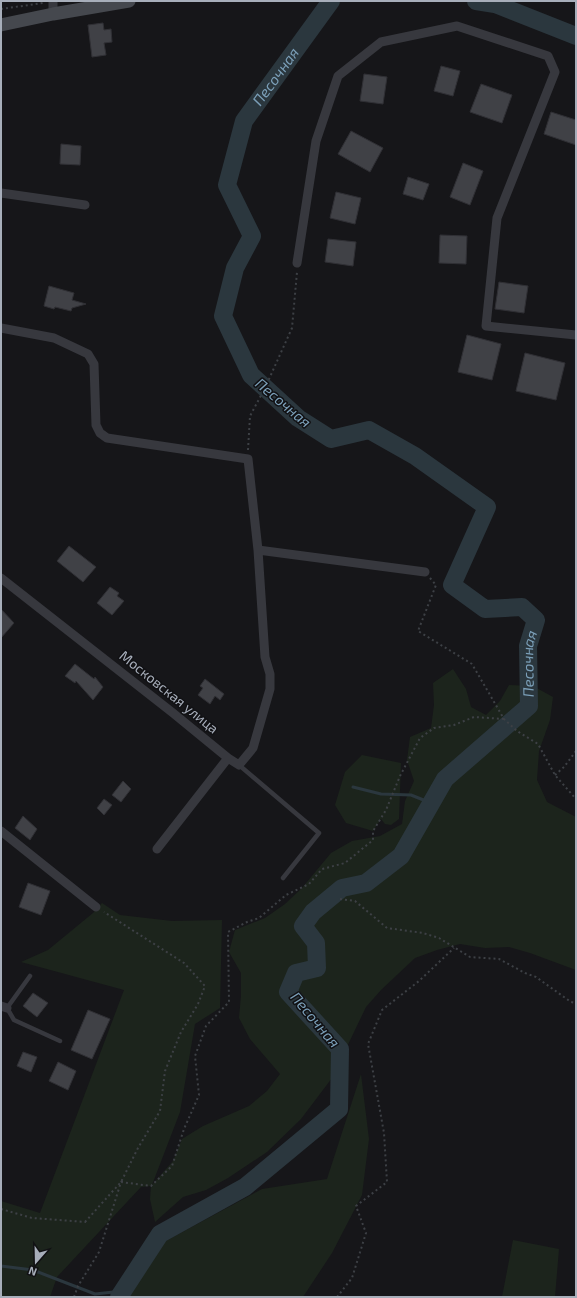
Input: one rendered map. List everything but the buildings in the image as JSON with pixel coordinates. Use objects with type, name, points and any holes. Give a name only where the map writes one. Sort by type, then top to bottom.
[{"type":"main road","points":[[1,24],[51,6],[129,1]]},
{"type":"street","points":[[297,263],[316,141],[338,76],[381,42],[457,26],[548,56],[555,72],[497,218],[486,326],[576,335]]},
{"type":"street","points":[[1,194],[85,205]]},
{"type":"street","points":[[1,328],[54,338],[88,354],[94,364],[96,425],[100,433],[107,438],[248,459],[258,550],[265,657],[270,674],[270,689],[252,748],[239,765]]},
{"type":"street","points":[[258,550],[425,572]]},
{"type":"street","name":"Московская улица","points":[[1,578],[174,713],[228,758],[239,765]]},
{"type":"street","points":[[157,849],[228,758]]},
{"type":"street","points":[[1,831],[96,907]]},
{"type":"lane","points":[[239,765],[319,833],[283,878]]},
{"type":"lane","points":[[30,976],[4,1007],[14,1020],[60,1041]]},
{"type":"path","points":[[1,9],[51,6]]},
{"type":"path","points":[[248,459],[250,416],[265,388],[292,328],[297,263]]},
{"type":"path","points":[[425,572],[436,585],[418,631],[472,664],[504,719],[517,731],[538,744],[555,775],[576,799]]},
{"type":"path","points":[[121,1182],[151,1186],[172,1166],[184,1129],[199,1096],[195,1056],[206,1026],[229,1002],[228,932],[246,922],[259,918],[286,895],[309,884],[322,869],[345,863],[373,840],[373,831],[386,810],[400,776],[420,738],[434,728],[454,725],[474,716],[504,719]]},
{"type":"path","points":[[555,775],[564,767],[576,751]]},
{"type":"path","points":[[340,899],[355,901],[387,928],[423,933],[439,938],[470,957],[499,959],[525,974],[536,977],[571,1002],[576,1003]]},
{"type":"path","points":[[74,1297],[78,1286],[99,1252],[121,1182],[138,1148],[160,1111],[165,1071],[181,1032],[198,1004],[205,986],[184,963],[96,907]]},
{"type":"path","points":[[337,1297],[352,1278],[366,1233],[356,1206],[386,1182],[384,1133],[368,1044],[382,1010],[419,981],[454,948]]},
{"type":"path","points":[[1,1209],[32,1218],[85,1222],[121,1182]]},
{"type":"shaded area","points":[[453,669],[466,689],[471,707],[486,715],[500,701],[509,685],[533,686],[553,697],[550,720],[539,751],[537,780],[547,802],[576,817],[576,970],[509,947],[485,948],[460,944],[415,958],[381,990],[366,1007],[332,1078],[301,1119],[267,1152],[228,1178],[206,1190],[183,1197],[155,1222],[150,1199],[151,1186],[141,1187],[57,1277],[50,1297],[1,1297],[1,1201],[40,1213],[124,990],[21,962],[48,950],[93,913],[102,903],[120,915],[172,921],[222,920],[220,1008],[195,1024],[180,1112],[152,1185],[173,1161],[182,1139],[203,1126],[249,1106],[267,1091],[280,1074],[250,1039],[239,1018],[241,973],[229,952],[235,930],[265,918],[285,904],[302,888],[331,853],[352,841],[380,836],[402,824],[405,801],[414,781],[407,760],[410,737],[431,728],[434,705],[433,683]]},
{"type":"shaded area","points":[[362,755],[401,763],[399,819],[391,825],[385,824],[381,819],[373,831],[346,823],[335,805],[345,772]]},
{"type":"shaded area","points":[[361,1074],[369,1139],[362,1195],[332,1253],[303,1297],[116,1297],[149,1250],[262,1189],[327,1179]]},
{"type":"shaded area","points":[[513,1240],[559,1249],[555,1297],[502,1297]]},
{"type":"waterway","name":"Песочная","points":[[119,1297],[160,1234],[245,1187],[339,1109],[340,1049],[288,992],[296,973],[317,968],[316,943],[303,926],[313,912],[342,888],[366,883],[401,856],[445,779],[529,706],[528,646],[536,620],[522,607],[485,609],[452,585],[487,507],[415,456],[369,430],[331,439],[298,418],[251,375],[223,316],[235,268],[252,236],[227,185],[244,121],[331,1]]},
{"type":"waterway","name":"Песочная","points":[[476,1],[495,4],[576,36]]},
{"type":"waterway","points":[[353,787],[381,794],[411,795],[431,803]]},
{"type":"waterway","points":[[1,1266],[33,1270],[95,1294],[123,1291]]}]
